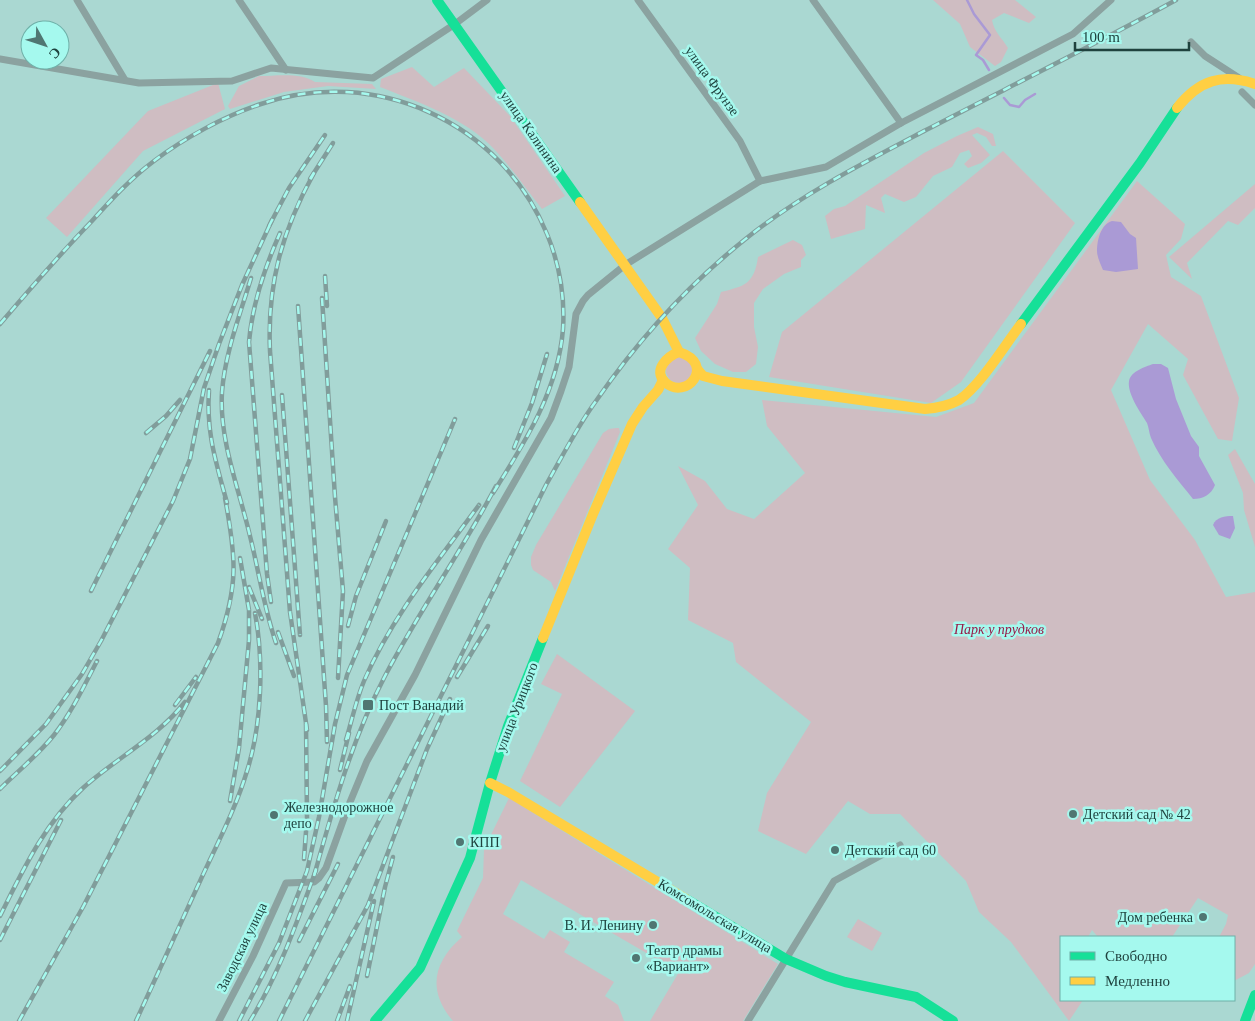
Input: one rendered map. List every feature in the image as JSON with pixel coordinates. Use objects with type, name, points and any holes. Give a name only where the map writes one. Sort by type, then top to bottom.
[{"type":"street","points":[[77,0],[125,80]]},
{"type":"street","points":[[240,0],[286,70]]},
{"type":"street","name":"улица Калинина","points":[[437,0],[662,318],[676,350]]},
{"type":"street","points":[[0,58],[139,83],[232,81],[271,68],[373,78],[455,24],[487,0]]},
{"type":"street","name":"улица Фрунзе","points":[[638,0],[740,141],[760,181]]},
{"type":"street","points":[[813,0],[901,123]]},
{"type":"street","points":[[624,264],[760,181],[826,167],[901,123],[1074,34],[1111,0]]},
{"type":"street","points":[[1191,42],[1206,56],[1241,79],[1255,84]]},
{"type":"street","points":[[699,375],[746,385],[925,409],[944,407],[958,402],[970,392],[1184,100],[1198,87],[1206,83],[1226,78],[1241,79]]},
{"type":"street","points":[[1242,92],[1255,105]]},
{"type":"street","name":"Заводская улица","points":[[219,1021],[286,884],[314,882],[326,868],[367,761],[415,675],[481,540],[550,418],[569,367],[574,322],[579,307],[596,288],[624,264]]},
{"type":"street","points":[[676,350],[692,356],[697,364],[699,375],[692,383],[685,387],[677,388],[666,383],[660,374],[663,362],[676,350]]},
{"type":"street","name":"улица Урицкого","points":[[375,1021],[420,968],[470,858],[490,783],[510,719],[603,490],[632,424],[643,407],[666,383]]},
{"type":"street","name":"Комсомольская улица","points":[[490,783],[786,959],[845,982],[916,997],[953,1021]]},
{"type":"street","points":[[748,1021],[834,881],[900,845]]},
{"type":"street","points":[[1245,1021],[1255,995]]},
{"type":"green space","points":[[933,0],[1015,0],[1036,17],[1029,23],[1004,13],[992,20],[996,31],[1008,48],[1001,62],[995,66],[970,47],[960,24]]},
{"type":"green space","points":[[412,67],[434,87],[464,68],[510,116],[565,196],[542,209],[494,149],[469,128],[440,112],[380,87],[381,79]]},
{"type":"green space","points":[[259,76],[296,76],[315,82],[372,84],[376,89],[328,86],[284,92],[230,109],[228,106],[239,86]]},
{"type":"green space","points":[[218,83],[225,109],[143,151],[67,237],[46,218],[148,111]]},
{"type":"green space","points":[[978,127],[993,134],[996,146],[992,146],[986,137],[977,133],[972,135],[990,155],[981,163],[968,168],[964,164],[972,156],[969,150],[960,153],[952,167],[933,176],[916,197],[904,202],[885,194],[881,198],[885,213],[866,205],[865,229],[831,239],[825,216],[834,209],[845,206],[924,153]]},
{"type":"green space","points":[[1003,151],[1075,223],[961,382],[931,403],[769,377],[782,332]]},
{"type":"green space","name":"Парк у прудков","points":[[1137,181],[1185,224],[1181,239],[1166,255],[1171,277],[1201,296],[1239,398],[1232,441],[1218,439],[1183,375],[1188,359],[1148,324],[1111,390],[1150,480],[1195,540],[1226,597],[1255,592],[1255,964],[1249,973],[1235,980],[1235,936],[1220,936],[1226,924],[1228,915],[1198,898],[1173,936],[1097,936],[1092,930],[1089,936],[1060,936],[1060,1001],[1082,1001],[1069,1021],[1011,942],[979,912],[966,881],[900,814],[870,814],[848,801],[806,854],[758,831],[767,793],[811,722],[736,662],[733,643],[688,620],[690,568],[668,549],[698,505],[678,466],[705,481],[727,509],[754,519],[805,473],[767,426],[762,400],[936,417],[974,403]]},
{"type":"green space","points":[[1255,184],[1255,208],[1238,225],[1228,221],[1187,263],[1192,279],[1169,257]]},
{"type":"green space","points":[[793,240],[802,245],[806,255],[801,260],[801,267],[784,274],[763,289],[754,303],[754,327],[758,347],[756,364],[746,372],[733,372],[715,364],[701,351],[695,338],[717,304],[721,292],[736,288],[747,282],[754,273],[758,257]]},
{"type":"green space","points":[[679,357],[688,361],[692,370],[688,379],[679,383],[670,379],[666,370],[670,361]]},
{"type":"green space","points":[[619,428],[620,432],[555,591],[551,582],[533,570],[531,557],[536,545],[603,433],[609,429]]},
{"type":"green space","points":[[1235,449],[1255,484],[1255,547],[1244,510],[1243,493],[1228,455]]},
{"type":"green space","points":[[557,654],[635,711],[560,807],[520,781],[562,694],[541,684]]},
{"type":"green space","points":[[509,798],[778,964],[743,1021],[650,1021],[679,972],[521,880],[503,914],[544,939],[550,930],[570,942],[564,952],[614,982],[605,996],[618,1005],[624,1021],[453,1021],[439,999],[437,977],[445,956],[462,937],[457,931],[483,878],[484,849]]},
{"type":"green space","points":[[858,919],[882,933],[872,951],[847,937]]},
{"type":"shaded area","points":[[1112,221],[1121,222],[1130,234],[1136,238],[1138,269],[1116,272],[1103,270],[1097,253],[1098,242],[1102,229]]},
{"type":"shaded area","points":[[1153,364],[1161,364],[1168,368],[1176,399],[1191,436],[1199,447],[1199,456],[1215,485],[1209,494],[1203,497],[1193,499],[1170,470],[1155,446],[1147,423],[1130,392],[1129,381],[1132,375]]},
{"type":"shaded area","points":[[1227,516],[1233,516],[1235,528],[1230,539],[1219,535],[1213,525],[1214,522]]},
{"type":"waterway","points":[[967,0],[974,14],[990,35],[976,55],[983,60],[989,70]]},
{"type":"waterway","points":[[1004,98],[1010,105],[1019,107],[1025,100],[1035,94]]},
{"type":"railway","points":[[279,1021],[546,485],[589,411],[647,334],[685,293],[748,237],[769,221],[834,179],[1176,0]]},
{"type":"railway","points":[[0,324],[121,190],[154,161],[192,136],[219,121],[247,109],[304,94],[347,92],[389,98],[429,112],[466,133],[499,161],[526,195],[547,234],[555,257],[562,293],[563,329],[560,352],[547,395],[538,415],[517,455],[493,493]]},
{"type":"railway","points":[[269,226],[289,188],[325,135]]},
{"type":"railway","points":[[310,179],[333,143]]},
{"type":"railway","points":[[307,730],[290,612],[270,351],[270,326],[274,281],[285,237],[314,173]]},
{"type":"railway","points":[[0,771],[46,724],[82,674],[173,501],[190,459],[204,388],[219,344],[242,285],[272,220]]},
{"type":"railway","points":[[271,602],[267,574],[249,342],[260,286],[280,233]]},
{"type":"railway","points":[[325,276],[327,306]]},
{"type":"railway","points":[[251,278],[226,363],[222,392],[222,410],[231,464],[276,643]]},
{"type":"railway","points":[[322,298],[343,591],[338,678]]},
{"type":"railway","points":[[298,306],[327,742]]},
{"type":"railway","points":[[91,591],[210,351]]},
{"type":"railway","points":[[514,448],[532,403],[547,354]]},
{"type":"railway","points":[[209,390],[210,434],[227,503]]},
{"type":"railway","points":[[282,395],[300,635]]},
{"type":"railway","points":[[146,433],[166,416],[180,400]]},
{"type":"railway","points":[[239,1021],[279,943],[307,871],[319,817],[335,724],[347,675],[455,419]]},
{"type":"railway","points":[[314,876],[344,774],[373,700],[398,652],[496,486]]},
{"type":"railway","points":[[19,1021],[83,907],[218,643],[230,604],[234,571],[232,537],[225,498]]},
{"type":"railway","points":[[346,740],[364,681],[388,634],[432,568],[479,505]]},
{"type":"railway","points":[[348,626],[356,596],[386,521]]},
{"type":"railway","points":[[230,801],[239,748],[249,640],[249,610],[240,558]]},
{"type":"railway","points":[[249,587],[262,619]]},
{"type":"railway","points":[[136,1021],[226,826],[247,771],[256,733],[260,692],[260,651],[255,613]]},
{"type":"railway","points":[[457,677],[488,626]]},
{"type":"railway","points":[[278,632],[294,676]]},
{"type":"railway","points":[[0,789],[54,735],[72,708],[97,661]]},
{"type":"railway","points":[[175,705],[196,677]]},
{"type":"railway","points":[[305,1021],[368,905],[427,749],[450,699]]},
{"type":"railway","points":[[0,916],[36,848],[69,802],[96,777],[162,726],[185,702]]},
{"type":"railway","points":[[304,859],[307,818],[306,724]]},
{"type":"railway","points":[[340,770],[349,733]]},
{"type":"railway","points":[[0,940],[61,820]]},
{"type":"railway","points":[[367,976],[393,857]]},
{"type":"railway","points":[[299,941],[338,864]]},
{"type":"railway","points":[[250,1021],[279,966],[316,870]]},
{"type":"railway","points":[[347,1021],[374,901]]},
{"type":"railway","points":[[337,1021],[350,986]]},
{"type":"traffic: fast","points":[[437,0],[580,202]]},
{"type":"traffic: fast","points":[[1021,324],[1140,163],[1177,108]]},
{"type":"traffic: fast","points":[[375,1021],[420,968],[470,858],[490,783],[508,726],[543,638]]},
{"type":"traffic: fast","points":[[686,899],[786,959],[845,982],[916,997],[953,1021]]},
{"type":"traffic: fast","points":[[1245,1021],[1255,995]]},
{"type":"traffic: slow","points":[[1177,108],[1194,91],[1212,81],[1232,79],[1255,84]]},
{"type":"traffic: slow","points":[[580,202],[662,318],[679,352]]},
{"type":"traffic: slow","points":[[698,370],[703,376],[722,381],[925,409],[934,408],[955,402],[967,394],[984,375],[1021,324]]},
{"type":"traffic: slow","points":[[679,352],[690,358],[696,365],[697,372],[689,384],[673,387],[665,382],[660,373],[666,360],[679,352]]},
{"type":"traffic: slow","points":[[543,638],[632,424],[643,407],[658,390],[663,380]]},
{"type":"traffic: slow","points":[[490,783],[686,899]]},
{"type":"place","name":"Пост Ванадий","points":[[368,705]]},
{"type":"place","name":"Детский сад № 42","points":[[1073,814]]},
{"type":"place","name":"Железнодорожное депо","points":[[274,815]]},
{"type":"place","name":"КПП","points":[[460,842]]},
{"type":"place","name":"Детский сад 60","points":[[835,850]]},
{"type":"place","name":"Дом ребенка","points":[[1203,917]]},
{"type":"place","name":"В. И. Ленину","points":[[653,925]]},
{"type":"place","name":"Театр драмы «Вариант»","points":[[636,958]]}]
